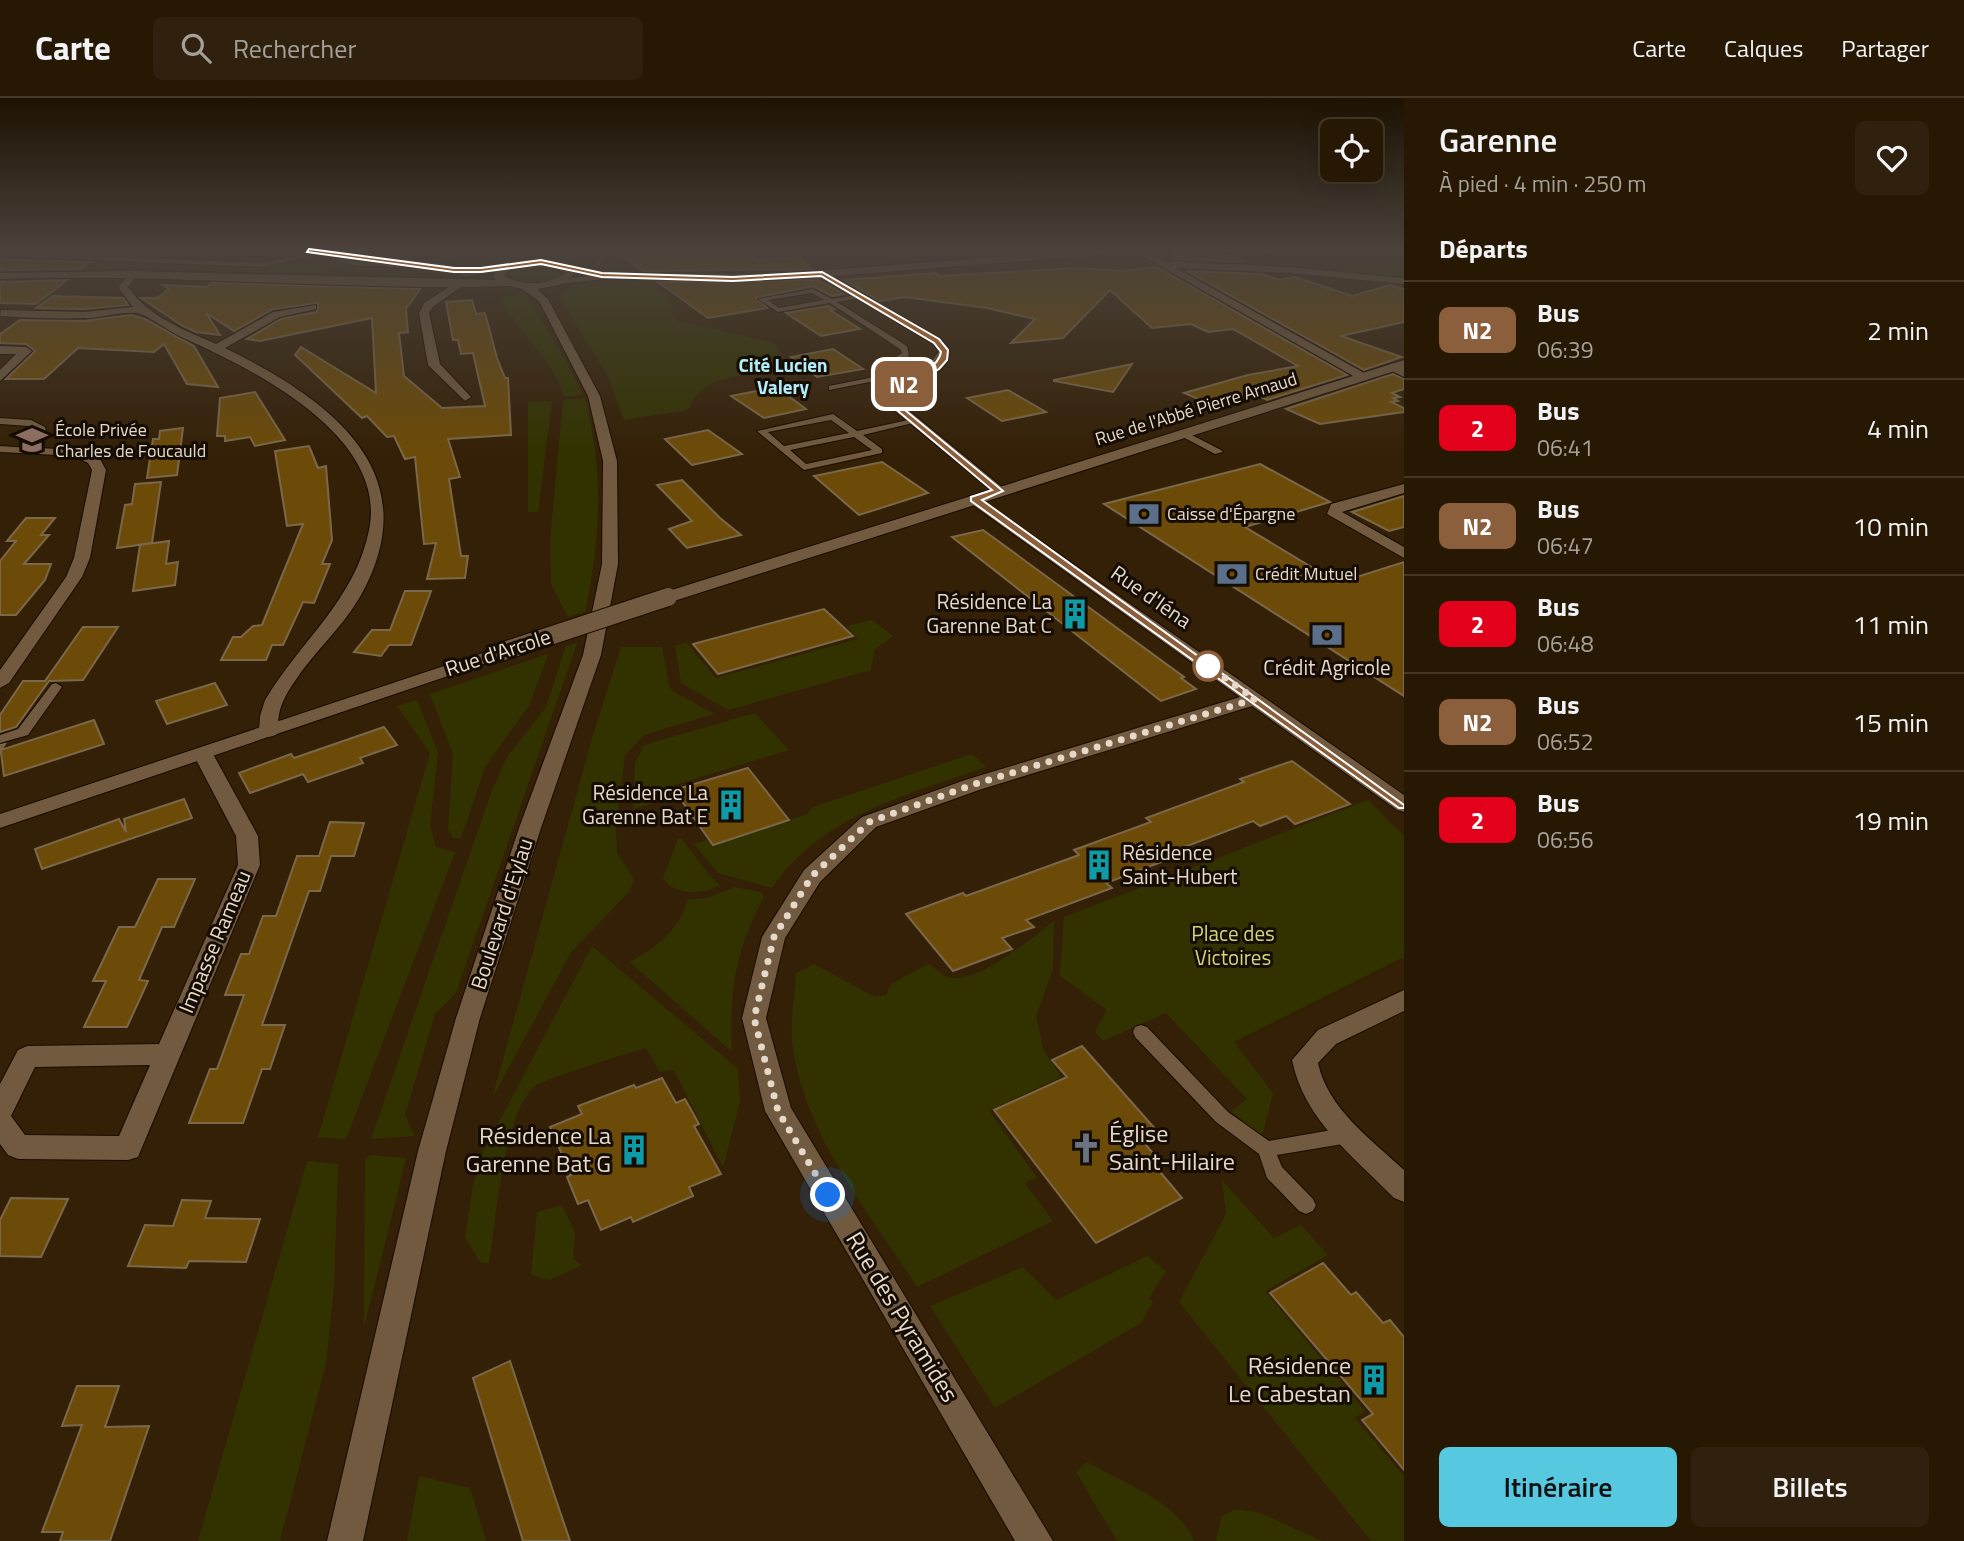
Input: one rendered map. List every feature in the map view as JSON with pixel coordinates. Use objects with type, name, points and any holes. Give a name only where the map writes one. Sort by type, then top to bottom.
[{"type":"street","points":[[150,318],[217,348],[304,397],[338,428],[365,468],[376,495],[378,524],[369,558],[348,602],[281,688],[267,721],[269,731]]},
{"type":"street","points":[[217,348],[269,318]]},
{"type":"street","points":[[425,318],[434,365],[465,397]]},
{"type":"street","name":"Boulevard d'Eylau","points":[[345,1541],[432,1150],[468,1018],[530,828],[592,655],[610,564],[610,461],[594,396],[553,318]]},
{"type":"street","points":[[897,318],[936,341],[945,351],[944,360],[936,368],[892,391],[890,401],[998,491]]},
{"type":"street","points":[[1259,318],[1362,377]]},
{"type":"street","points":[[0,350],[26,351],[0,377]]},
{"type":"street","name":"Rue de l'Abbé Pierre Arnaud","points":[[998,491],[1362,377],[1401,368]]},
{"type":"street","points":[[0,683],[60,601],[82,558],[99,470],[94,460],[76,453]]},
{"type":"street","points":[[1404,488],[1336,507],[1334,514],[1404,553]]},
{"type":"street","name":"Rue d'Arcole","points":[[0,821],[501,652],[998,491]]},
{"type":"street","name":"Rue d'Iéna","points":[[974,499],[1404,805]]},
{"type":"street","name":"Rue des Pyramides","points":[[1035,1541],[778,1111],[754,1018],[774,937],[812,876],[869,822],[972,785],[1255,699]]},
{"type":"street","name":"Impasse Rameau","points":[[0,1123],[18,1147],[128,1148],[249,864],[247,836],[204,754]]},
{"type":"street","points":[[1404,1000],[1327,1037],[1305,1060],[1310,1085],[1326,1112],[1404,1189]]},
{"type":"street","points":[[0,1111],[27,1057],[167,1054]]},
{"type":"lane","points":[[858,318],[904,348],[906,354],[885,368],[889,376],[905,384]]},
{"type":"lane","points":[[832,388],[889,376]]},
{"type":"lane","points":[[833,417],[879,451],[804,467],[783,449],[761,431],[833,417]]},
{"type":"lane","points":[[0,421],[31,423],[42,429],[43,437],[32,451]]},
{"type":"lane","points":[[783,449],[913,422]]},
{"type":"lane","points":[[1182,433],[1218,452]]},
{"type":"lane","points":[[0,449],[76,453]]},
{"type":"lane","points":[[0,739],[23,733],[56,687]]},
{"type":"lane","points":[[1141,1032],[1222,1117],[1266,1149],[1274,1172],[1306,1205]]},
{"type":"lane","points":[[1266,1149],[1349,1135]]},
{"type":"green space","points":[[513,318],[540,318],[583,395],[564,397],[545,359]]},
{"type":"green space","points":[[572,318],[676,318],[678,321],[766,341],[776,345],[780,352],[759,369],[706,387],[696,395],[689,408],[624,420],[608,376]]},
{"type":"green space","points":[[585,398],[598,479],[597,531],[585,612],[568,617],[551,583],[550,541],[563,400]]},
{"type":"green space","points":[[552,401],[538,512],[528,512],[528,402]]},
{"type":"green space","points":[[872,620],[893,636],[874,650],[871,670],[728,710],[681,683],[675,646],[686,642],[716,678],[858,639],[847,626]]},
{"type":"green space","points":[[577,643],[456,993],[435,1014],[405,1115],[415,1136],[371,1139],[491,793],[507,757],[546,707],[566,646]]},
{"type":"green space","points":[[621,647],[662,647],[670,689],[714,714],[644,735],[625,755],[616,827],[617,853],[634,879],[630,891],[571,952],[492,1099],[593,735]]},
{"type":"green space","points":[[548,654],[530,704],[485,767],[461,838],[453,838],[448,829],[453,754],[430,694]]},
{"type":"green space","points":[[417,700],[438,752],[430,825],[436,847],[455,852],[346,1139],[318,1137],[430,753],[397,706]]},
{"type":"green space","points":[[755,713],[789,750],[662,789],[668,799],[633,809],[635,763],[644,745]]},
{"type":"green space","points":[[972,754],[986,767],[897,798],[841,825],[815,842],[792,863],[772,888],[718,873],[694,844],[709,839],[713,845],[807,814],[813,807]]},
{"type":"green space","name":"Place des Victoires","points":[[1368,800],[1404,836],[1404,957],[1234,1042],[1273,1093],[1263,1133],[1256,1133],[1231,1111],[1247,1099],[1166,1013],[1103,1041],[1095,1032],[1107,1010],[1060,976],[1064,917]]},
{"type":"green space","points":[[678,839],[682,839],[709,875],[720,885],[705,891],[689,892],[668,884],[663,878]]},
{"type":"green space","points":[[735,887],[761,892],[764,897],[746,935],[736,972],[732,1052],[630,962],[673,929],[688,899],[707,898]]},
{"type":"green space","points":[[1054,921],[1053,969],[1036,1016],[1044,1051],[1061,1077],[989,1111],[1037,1177],[1025,1183],[1053,1221],[917,1287],[859,1201],[809,1109],[792,1042],[796,973],[814,964],[875,997],[886,995],[892,983],[929,964],[948,977],[960,978],[973,974],[1004,958]]},
{"type":"green space","points":[[592,946],[738,1069],[740,1102],[723,1167],[674,1070],[660,1072],[646,1048],[553,1078],[534,1087],[523,1101],[515,1120],[503,1170],[489,1263],[480,1262],[465,1237],[473,1185],[483,1152]]},
{"type":"green space","points":[[370,1155],[406,1158],[364,1327],[365,1161]]},
{"type":"green space","points":[[307,1161],[338,1164],[334,1287],[326,1363],[280,1541],[198,1541]]},
{"type":"green space","points":[[1222,1180],[1274,1238],[1301,1225],[1328,1255],[1265,1291],[1365,1411],[1355,1418],[1404,1476],[1404,1541],[1371,1541],[1179,1302],[1226,1214]]},
{"type":"green space","points":[[562,1205],[575,1232],[573,1259],[582,1265],[550,1280],[531,1275],[537,1212]]},
{"type":"green space","points":[[1147,1256],[1166,1271],[1149,1298],[1153,1302],[1141,1323],[995,1408],[930,1306],[1023,1267],[1056,1300]]},
{"type":"green space","points":[[1087,1462],[1163,1504],[1176,1515],[1194,1541],[1117,1541],[1076,1472]]},
{"type":"green space","points":[[419,1476],[470,1488],[486,1541],[407,1541]]},
{"type":"green space","points":[[1235,1509],[1260,1513],[1322,1541],[1216,1541],[1221,1517]]},
{"type":"building","points":[[171,318],[209,318],[220,335],[196,332]]},
{"type":"building","points":[[214,318],[256,318],[234,331]]},
{"type":"building","points":[[370,318],[260,341],[247,339],[281,319]]},
{"type":"building","points":[[372,318],[407,318],[408,332],[399,333],[404,376],[442,408],[485,406],[473,353],[461,354],[458,340],[453,340],[449,318],[486,318],[497,358],[505,378],[508,378],[511,435],[448,439],[460,477],[449,479],[461,556],[468,556],[465,578],[427,579],[436,543],[424,544],[415,457],[405,459],[394,436],[387,437],[367,416],[362,418],[295,355],[301,347],[376,393]]},
{"type":"building","points":[[794,318],[843,318],[860,329],[821,336]]},
{"type":"building","points":[[1032,318],[1082,318],[1063,338],[1011,343],[1035,319]]},
{"type":"building","points":[[1141,318],[1247,318],[1347,375],[1267,400],[1257,395],[1217,407],[1184,393],[1248,375],[1298,366],[1233,329],[1208,332],[1191,324],[1152,328]]},
{"type":"building","points":[[1272,318],[1404,318],[1404,322],[1341,336],[1402,357],[1364,370]]},
{"type":"building","points":[[145,319],[194,346],[218,387],[187,384],[164,344],[154,352],[78,348],[44,379],[6,379],[35,351],[26,344],[0,343],[0,334],[20,320]]},
{"type":"building","points":[[833,349],[863,369],[817,377],[791,357]]},
{"type":"building","points":[[1132,364],[1113,392],[1054,381],[1054,380]]},
{"type":"building","points":[[1393,374],[1404,379],[1404,389],[1392,393],[1400,397],[1393,398],[1398,401],[1391,402],[1404,408],[1404,412],[1320,424],[1286,409]]},
{"type":"building","points":[[776,387],[806,409],[764,418],[731,396]]},
{"type":"building","points":[[1008,390],[1046,412],[1002,421],[967,398]]},
{"type":"building","points":[[255,392],[285,440],[255,446],[250,437],[225,441],[225,436],[217,436],[220,398]]},
{"type":"building","points":[[183,428],[177,475],[147,478],[153,439],[159,439],[160,431]]},
{"type":"building","points":[[708,430],[742,454],[692,465],[665,439]]},
{"type":"building","points":[[309,446],[318,468],[326,466],[332,540],[322,564],[330,564],[314,603],[303,602],[283,645],[272,645],[266,660],[221,660],[233,637],[241,637],[253,626],[262,625],[303,524],[287,526],[275,451]]},
{"type":"building","points":[[882,462],[928,493],[859,515],[814,476]]},
{"type":"building","points":[[1260,464],[1330,502],[1245,527],[1338,583],[1404,562],[1404,696],[1104,504]]},
{"type":"building","points":[[682,480],[741,535],[687,548],[669,529],[692,521],[657,485]]},
{"type":"building","points":[[161,482],[152,543],[117,548],[125,505],[132,504],[135,484]]},
{"type":"building","points":[[1404,496],[1404,527],[1389,531],[1352,512]]},
{"type":"building","points":[[26,518],[55,518],[41,535],[49,535],[24,564],[51,564],[45,580],[16,615],[0,615],[0,561],[16,541],[7,541]]},
{"type":"building","name":"Résidence La Garenne Bat C","points":[[983,530],[1184,677],[1181,678],[1196,689],[1161,701],[952,537]]},
{"type":"building","points":[[169,541],[166,564],[178,562],[175,585],[133,591],[140,545]]},
{"type":"building","points":[[405,591],[431,591],[411,645],[389,645],[381,656],[354,652],[372,630],[390,630]]},
{"type":"building","points":[[824,609],[853,636],[718,674],[693,644]]},
{"type":"building","points":[[83,627],[118,627],[83,680],[49,681],[16,727],[0,732],[0,715],[23,681],[45,681]]},
{"type":"building","points":[[215,683],[227,705],[167,724],[156,701]]},
{"type":"building","points":[[94,720],[104,744],[4,776],[0,745],[5,744],[1,750]]},
{"type":"building","points":[[384,727],[397,745],[360,758],[363,763],[308,782],[303,774],[250,793],[239,773],[291,754],[294,758]]},
{"type":"building","name":"Résidence Saint-Hubert","points":[[1292,761],[1350,804],[1295,824],[1286,816],[1260,826],[1253,821],[1179,849],[1185,853],[1106,883],[1112,888],[1026,920],[1034,927],[1002,938],[1012,949],[953,971],[906,914],[963,893],[966,896],[1079,855],[1074,850],[1151,822],[1146,818],[1244,782],[1240,779]]},
{"type":"building","name":"Résidence La Garenne Bat E","points":[[748,768],[789,820],[713,845],[674,790]]},
{"type":"building","points":[[184,799],[192,818],[42,869],[35,849],[119,819],[126,832],[124,819]]},
{"type":"building","points":[[330,822],[364,823],[354,856],[331,856],[320,891],[309,891],[262,1025],[285,1025],[270,1069],[262,1069],[243,1123],[189,1123],[210,1069],[217,1069],[244,995],[225,995],[241,954],[249,954],[263,916],[276,916],[297,856],[319,856]]},
{"type":"building","points":[[158,879],[195,879],[174,927],[162,927],[139,980],[148,981],[127,1027],[84,1027],[106,981],[93,981],[119,927],[135,927]]},
{"type":"building","name":"Église Saint-Hilaire","points":[[1082,1046],[1157,1131],[1141,1139],[1156,1157],[1150,1160],[1182,1198],[1096,1243],[994,1110],[1067,1077],[1052,1060]]},
{"type":"building","name":"Résidence La Garenne Bat G","points":[[662,1078],[676,1103],[685,1099],[699,1124],[694,1126],[721,1174],[689,1187],[693,1196],[633,1222],[631,1217],[601,1230],[588,1200],[578,1204],[567,1177],[571,1175],[550,1127],[582,1114],[578,1106],[634,1085],[636,1088]]},
{"type":"building","points":[[11,1198],[68,1199],[41,1257],[0,1256],[0,1220]]},
{"type":"building","points":[[182,1200],[211,1201],[205,1218],[260,1219],[246,1262],[189,1261],[186,1268],[128,1266],[145,1225],[173,1226]]},
{"type":"building","name":"Résidence Le Cabestan","points":[[1323,1263],[1351,1295],[1356,1292],[1383,1323],[1390,1320],[1404,1337],[1404,1470],[1362,1420],[1373,1414],[1270,1293]]},
{"type":"building","points":[[510,1361],[570,1541],[523,1541],[473,1378]]},
{"type":"building","points":[[77,1386],[119,1386],[105,1427],[149,1426],[110,1541],[60,1541],[63,1532],[42,1532],[82,1425],[62,1426]]},
{"type":"bus line","name":"N2","points":[[897,318],[936,341],[945,351],[944,360],[936,368],[892,391],[890,401],[893,407],[940,440],[998,491],[974,499],[1404,805]]},
{"type":"place","name":"École Privée Charles de Foucauld","points":[[32,440]]},
{"type":"place","name":"Caisse d'Épargne","points":[[1144,514]]},
{"type":"place","name":"Crédit Mutuel","points":[[1232,574]]},
{"type":"place","name":"Résidence La Garenne Bat C","points":[[1075,614]]},
{"type":"place","name":"Crédit Agricole","points":[[1327,635]]},
{"type":"place","name":"Résidence La Garenne Bat E","points":[[731,805]]},
{"type":"place","name":"Résidence Saint-Hubert","points":[[1099,865]]},
{"type":"place","name":"Église Saint-Hilaire","points":[[1086,1148]]},
{"type":"place","name":"Résidence La Garenne Bat G","points":[[634,1150]]},
{"type":"place","name":"Résidence Le Cabestan","points":[[1374,1380]]},
{"type":"district","name":"Cité Lucien Valery","points":[[783,376]]},
{"type":"route","points":[[828,1195],[778,1111],[754,1018],[774,937],[812,876],[869,822],[972,785],[1255,699],[1201,661],[1208,666]]}]
